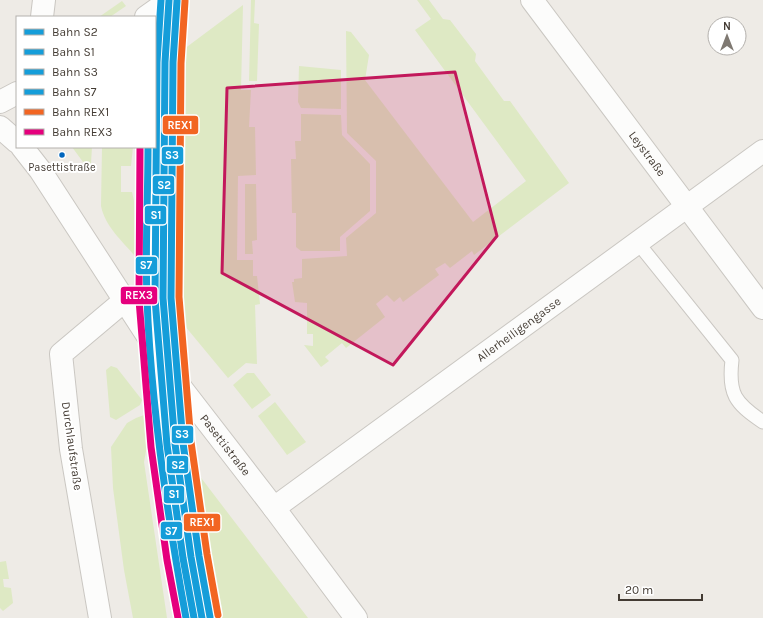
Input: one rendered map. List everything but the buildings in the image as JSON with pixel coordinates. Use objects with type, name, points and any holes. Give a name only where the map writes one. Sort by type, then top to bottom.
[{"type":"street","points":[[42,16],[44,0]]},
{"type":"street","points":[[147,16],[170,0]]},
{"type":"street","name":"Leystraße","points":[[532,0],[763,308]]},
{"type":"street","points":[[0,102],[16,94]]},
{"type":"street","points":[[0,127],[16,141]]},
{"type":"street","name":"Pasettistraße","points":[[23,148],[40,170],[182,389],[274,508],[356,618]]},
{"type":"street","name":"Allerheiligengasse","points":[[274,508],[638,244],[763,151]]},
{"type":"street","name":"Durchlaufstraße","points":[[100,618],[71,450],[61,354],[124,301]]},
{"type":"lane","points":[[638,244],[732,360],[729,381],[736,400],[763,422]]},
{"type":"highlighted area","points":[[455,72],[497,236],[393,365],[222,273],[227,88]]},
{"type":"green space","points":[[251,0],[255,0],[254,23],[259,24],[257,81],[249,81]]},
{"type":"green space","points":[[417,0],[429,0],[443,19],[450,20],[476,54],[475,61],[504,101],[510,101],[569,183],[474,255],[472,251],[450,268],[445,263],[435,269],[439,275],[403,302],[400,297],[394,302],[387,295],[376,304],[385,317],[346,348],[342,343],[325,357],[329,361],[321,367],[304,345],[313,346],[313,334],[307,334],[307,303],[295,302],[292,282],[294,282],[294,279],[302,278],[302,259],[347,256],[346,238],[376,213],[376,161],[347,133],[346,31],[351,32],[369,55],[365,80],[473,222],[526,181],[415,30],[431,19]]},
{"type":"green space","points":[[122,1],[126,6],[111,16],[100,16]]},
{"type":"green space","points":[[243,5],[241,90],[251,90],[249,127],[255,127],[256,175],[238,176],[237,260],[253,260],[253,276],[257,276],[260,304],[255,305],[257,364],[246,363],[228,378],[175,314],[174,275],[176,266],[179,108],[174,94],[176,55]]},
{"type":"green space","points":[[299,66],[341,70],[341,109],[301,108],[298,102]]},
{"type":"green space","points":[[301,114],[341,115],[342,135],[370,164],[370,211],[340,237],[340,251],[301,251],[296,247],[296,213],[292,213],[291,159],[296,159],[295,141],[301,141]]},
{"type":"green space","points":[[73,148],[92,148],[91,163],[89,165],[83,162]]},
{"type":"green space","points":[[102,148],[133,148],[131,166],[121,166],[121,192],[132,192],[134,201],[135,256],[110,227],[101,206]]},
{"type":"green space","points":[[245,184],[256,184],[257,240],[252,241],[253,254],[245,254]]},
{"type":"green space","points":[[111,366],[117,368],[142,400],[140,405],[116,420],[110,417],[106,370]]},
{"type":"green space","points":[[247,373],[254,373],[271,395],[252,409],[233,385]]},
{"type":"green space","points":[[275,402],[306,442],[287,455],[258,416]]},
{"type":"green space","points":[[144,415],[148,440],[144,462],[167,618],[133,618],[124,570],[113,488],[111,447],[127,423]]},
{"type":"green space","points":[[189,462],[308,618],[218,618],[209,574],[206,541],[196,524]]},
{"type":"green space","points":[[6,561],[9,579],[3,579],[4,587],[11,588],[13,603],[3,611],[0,608],[0,562]]},
{"type":"rail line","name":"S1","points":[[161,0],[157,62],[155,299],[167,445],[183,558],[194,618]]},
{"type":"rail line","name":"S2","points":[[169,0],[165,62],[163,298],[175,444],[191,557],[202,618]]},
{"type":"rail line","name":"S3","points":[[177,1],[173,62],[171,298],[183,443],[199,556],[210,617]]},
{"type":"rail line","name":"REX1","points":[[185,1],[181,63],[179,297],[191,442],[207,554],[218,615]]},
{"type":"rail line","name":"REX3","points":[[140,148],[139,300],[151,447],[167,560],[178,618]]},
{"type":"rail line","name":"S7","points":[[148,148],[146,280],[152,379],[166,499],[186,618]]},
{"type":"place","name":"Pasettistraße","points":[[62,155]]}]
